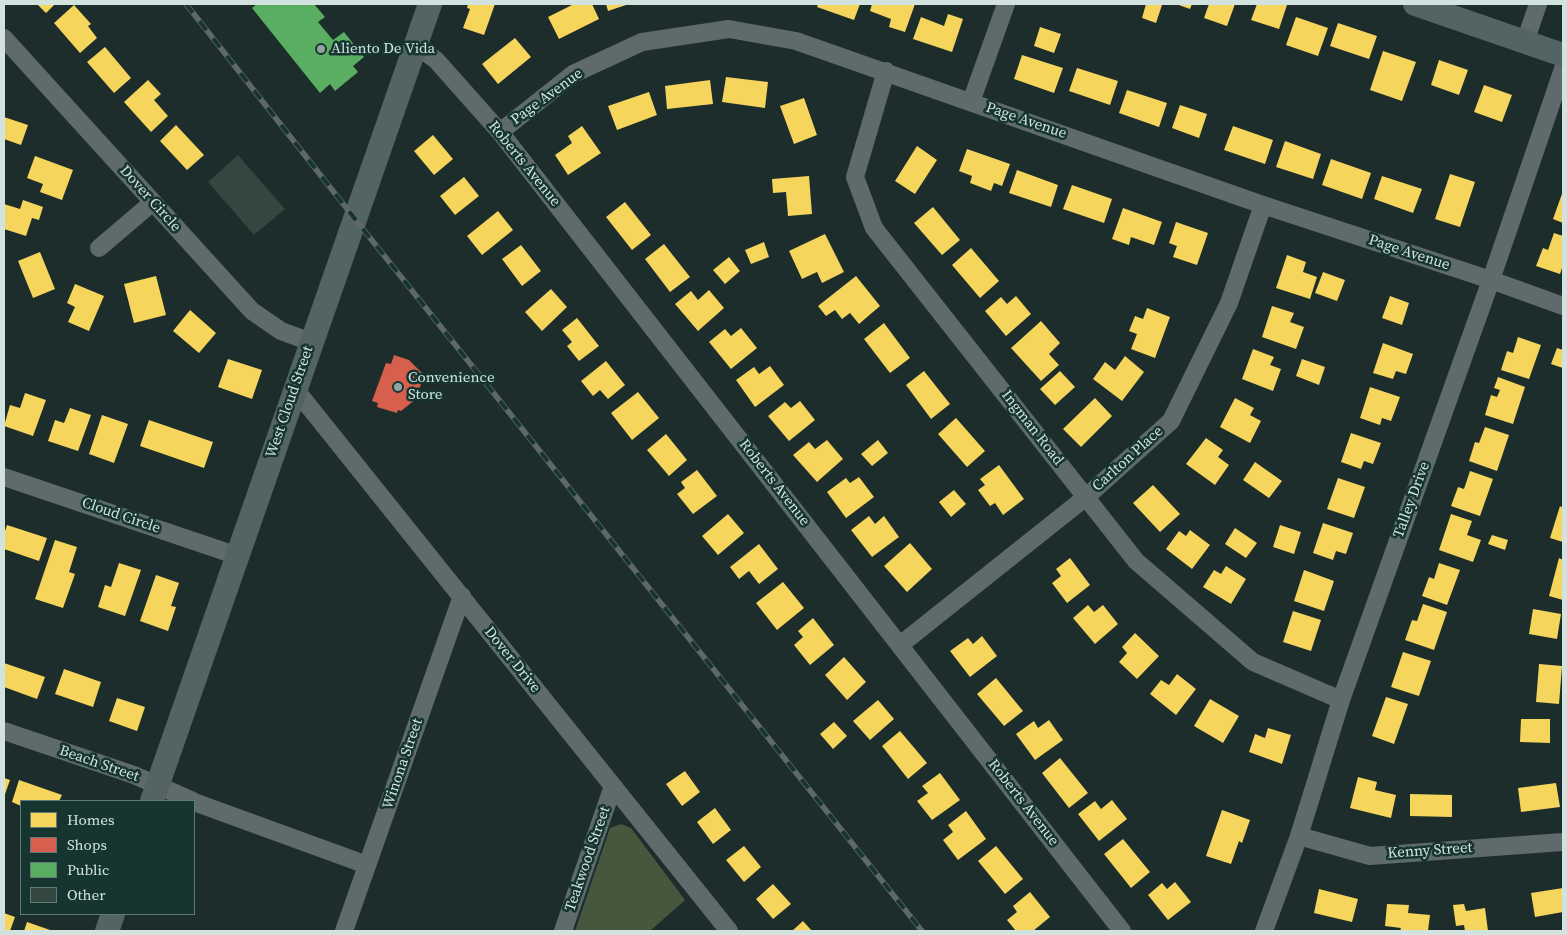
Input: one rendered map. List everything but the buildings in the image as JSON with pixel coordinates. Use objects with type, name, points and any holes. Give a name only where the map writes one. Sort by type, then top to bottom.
[{"type":"main road","name":"West Cloud Street","points":[[155,793],[430,4]]},
{"type":"main road","points":[[1415,4],[1563,54]]},
{"type":"main road","points":[[107,931],[113,915]]},
{"type":"street","points":[[971,102],[1006,4]]},
{"type":"street","points":[[1525,42],[1538,4]]},
{"type":"street","name":"Page Avenue","points":[[500,132],[573,74],[642,42],[729,29],[796,41],[1263,204],[1563,306]]},
{"type":"street","name":"Dover Circle","points":[[4,38],[252,311],[280,331],[311,342]]},
{"type":"street","name":"Roberts Avenue","points":[[416,44],[436,60],[500,132],[1122,931]]},
{"type":"street","name":"Talley Drive","points":[[1264,931],[1298,836],[1341,700],[1491,280],[1563,69]]},
{"type":"street","name":"Ingman Road","points":[[886,71],[855,177],[874,228],[1136,562],[1253,662],[1341,700]]},
{"type":"street","points":[[99,248],[153,202]]},
{"type":"street","name":"Carlton Place","points":[[900,645],[1086,497],[1171,422],[1229,303],[1263,204]]},
{"type":"street","name":"Dover Drive","points":[[295,389],[730,931]]},
{"type":"street","name":"Cloud Circle","points":[[4,476],[238,556]]},
{"type":"street","name":"Winona Street","points":[[344,931],[462,596]]},
{"type":"street","name":"Beach Street","points":[[4,731],[134,775],[155,793],[188,800]]},
{"type":"street","name":"Teakwood Street","points":[[563,931],[613,786]]},
{"type":"street","name":"Beach Street","points":[[195,802],[367,865]]},
{"type":"street","name":"Kenny Street","points":[[1298,836],[1370,856],[1563,842]]},
{"type":"green space","points":[[621,824],[631,828],[685,900],[650,931],[575,931],[610,828]]},
{"type":"railway","points":[[186,4],[922,931]]},
{"type":"place","name":"Aliento De Vida","points":[[321,49]]},
{"type":"place","name":"Convenience Store","points":[[398,387]]}]
